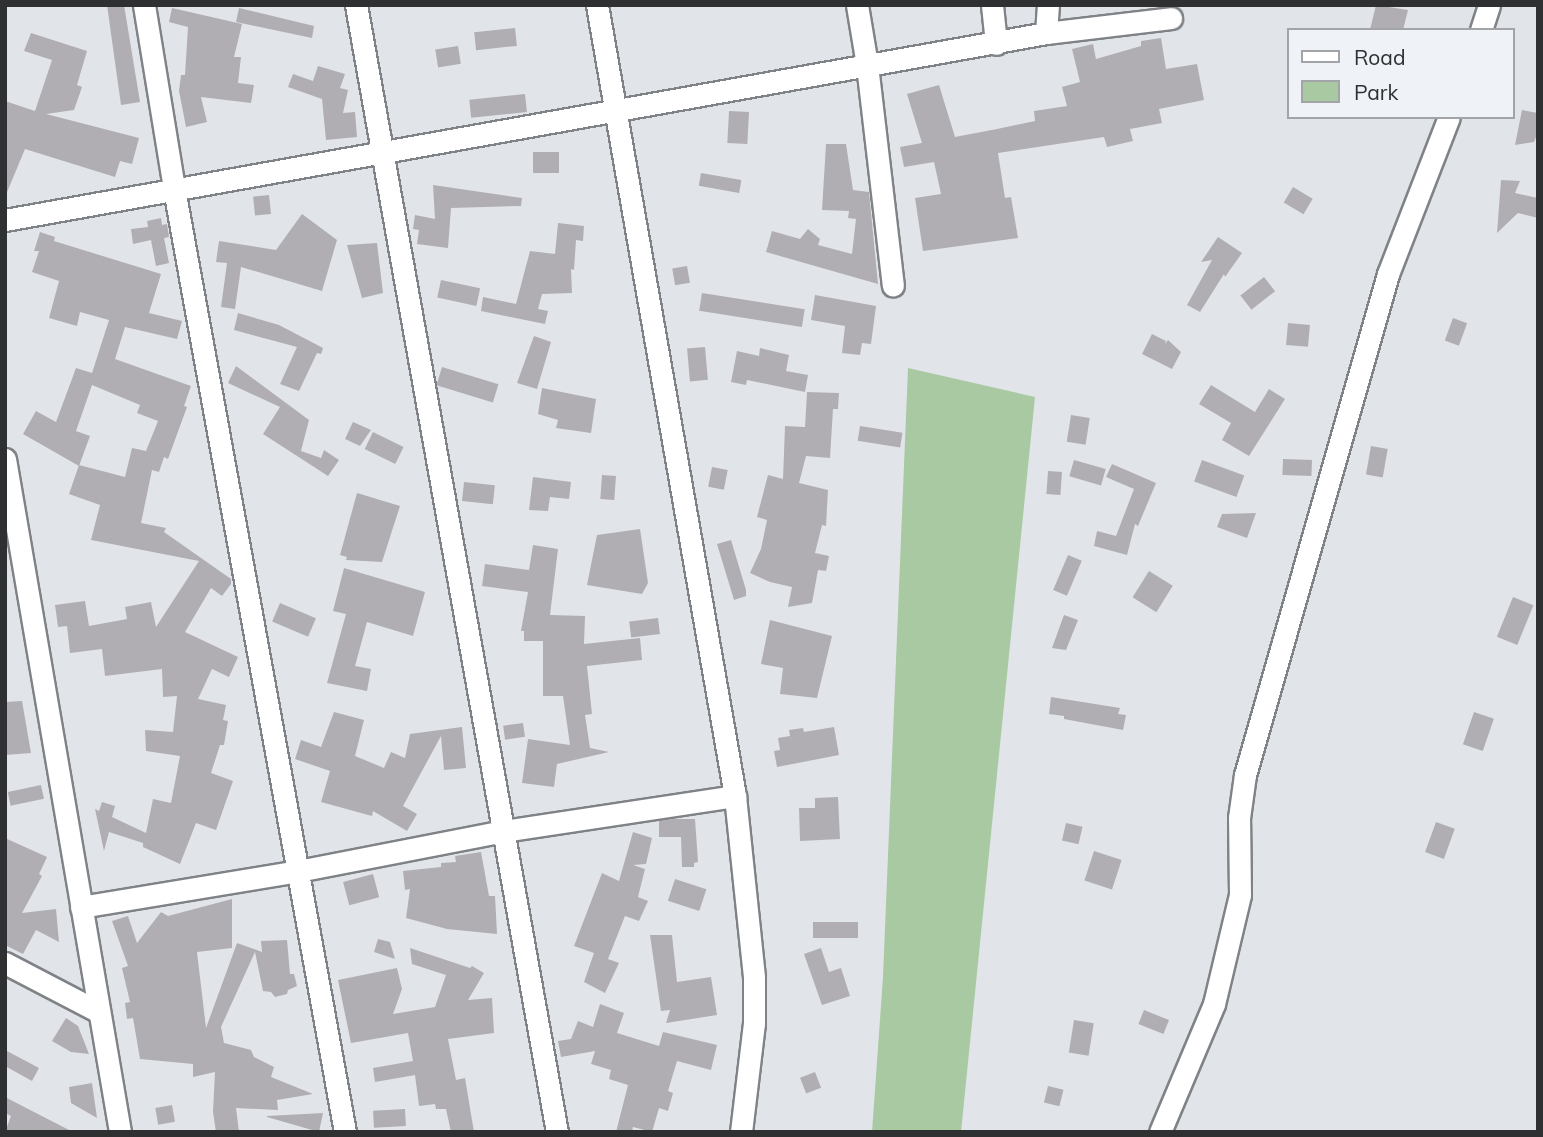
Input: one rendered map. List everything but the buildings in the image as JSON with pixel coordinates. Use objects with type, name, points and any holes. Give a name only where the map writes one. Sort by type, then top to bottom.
[{"type":"street","points":[[144,5],[174,189],[345,1132]]},
{"type":"street","points":[[356,5],[556,1132]]},
{"type":"street","points":[[597,5],[735,796],[754,977],[754,1023],[741,1132]]},
{"type":"street","points":[[857,5],[867,65],[893,285]]},
{"type":"street","points":[[992,5],[996,44]]},
{"type":"street","points":[[1046,33],[1048,5]]},
{"type":"street","points":[[1482,28],[1489,5]]},
{"type":"street","points":[[5,220],[1046,33],[1171,19]]},
{"type":"street","points":[[1160,1132],[1213,1004],[1240,895],[1239,818],[1245,775],[1388,274],[1448,119]]},
{"type":"street","points":[[5,459],[120,1132]]},
{"type":"street","points":[[81,907],[503,831],[735,796]]},
{"type":"street","points":[[5,962],[99,1012]]},
{"type":"green space","points":[[908,368],[1035,397],[961,1132],[872,1132],[883,977]]}]
